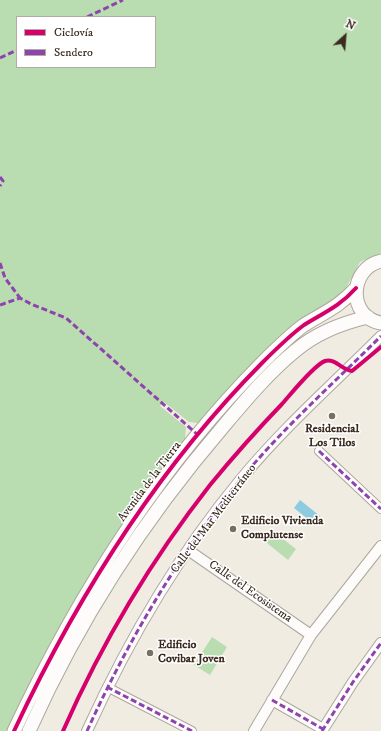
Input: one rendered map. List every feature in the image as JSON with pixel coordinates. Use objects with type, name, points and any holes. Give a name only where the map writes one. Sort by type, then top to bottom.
[{"type":"street","name":"Avenida de la Tierra","points":[[14,731],[50,656],[76,609],[140,509],[178,459],[226,402],[286,340],[304,325],[343,302],[356,288],[362,272],[369,266],[381,261]]},
{"type":"street","points":[[356,288],[358,304],[368,317],[381,323]]},
{"type":"street","name":"Avenida de la Tierra","points":[[29,731],[92,609],[152,517],[209,444],[236,412],[294,351],[313,338],[338,326],[368,317]]},
{"type":"street","name":"Calle del Mar Mediterráneo","points":[[87,731],[107,687],[153,604],[188,550],[241,479],[285,430],[381,336]]},
{"type":"street","points":[[318,451],[381,509]]},
{"type":"street","points":[[254,731],[311,635],[381,546]]},
{"type":"street","name":"Calle del Ecosistema","points":[[188,550],[311,635]]},
{"type":"street","points":[[272,700],[322,730],[353,682],[381,643]]},
{"type":"street","points":[[107,687],[192,731]]},
{"type":"green space","points":[[0,0],[381,0],[381,253],[360,262],[346,288],[338,296],[300,320],[275,341],[236,380],[198,423],[189,422],[164,402],[160,406],[186,427],[185,439],[140,498],[99,561],[66,616],[8,731],[0,731]]},
{"type":"green space","points":[[270,529],[296,549],[288,560],[262,539]]},
{"type":"green space","points":[[212,637],[227,647],[210,675],[194,665]]},
{"type":"water","points":[[300,500],[320,516],[314,524],[294,508]]},
{"type":"marked path","points":[[89,16],[123,0]]},
{"type":"marked path","points":[[0,58],[16,50]]},
{"type":"marked path","points":[[0,177],[3,181],[0,186]]},
{"type":"marked path","points":[[0,263],[5,278],[20,298]]},
{"type":"marked path","points":[[0,305],[20,298],[66,318],[198,435]]},
{"type":"marked path","points":[[87,731],[137,632],[175,568],[218,508],[274,441],[381,336]]},
{"type":"marked path","points":[[319,451],[381,509]]},
{"type":"marked path","points":[[322,731],[353,682],[381,643]]},
{"type":"marked path","points":[[107,687],[192,731]]},
{"type":"marked path","points":[[272,700],[323,729]]},
{"type":"cycle path","points":[[14,731],[38,681],[92,584],[122,536],[188,446],[224,404],[282,343],[304,325],[338,305],[356,288]]},
{"type":"cycle path","points":[[63,731],[94,667],[129,604],[168,543],[210,485],[245,444],[315,368],[325,361],[332,361],[345,369],[352,371],[381,347]]},
{"type":"place","name":"Residencial Los Tilos","points":[[332,416]]},
{"type":"place","name":"Edificio Vivienda Complutense","points":[[233,529]]},
{"type":"place","name":"Edificio Covibar Joven","points":[[150,653]]}]
